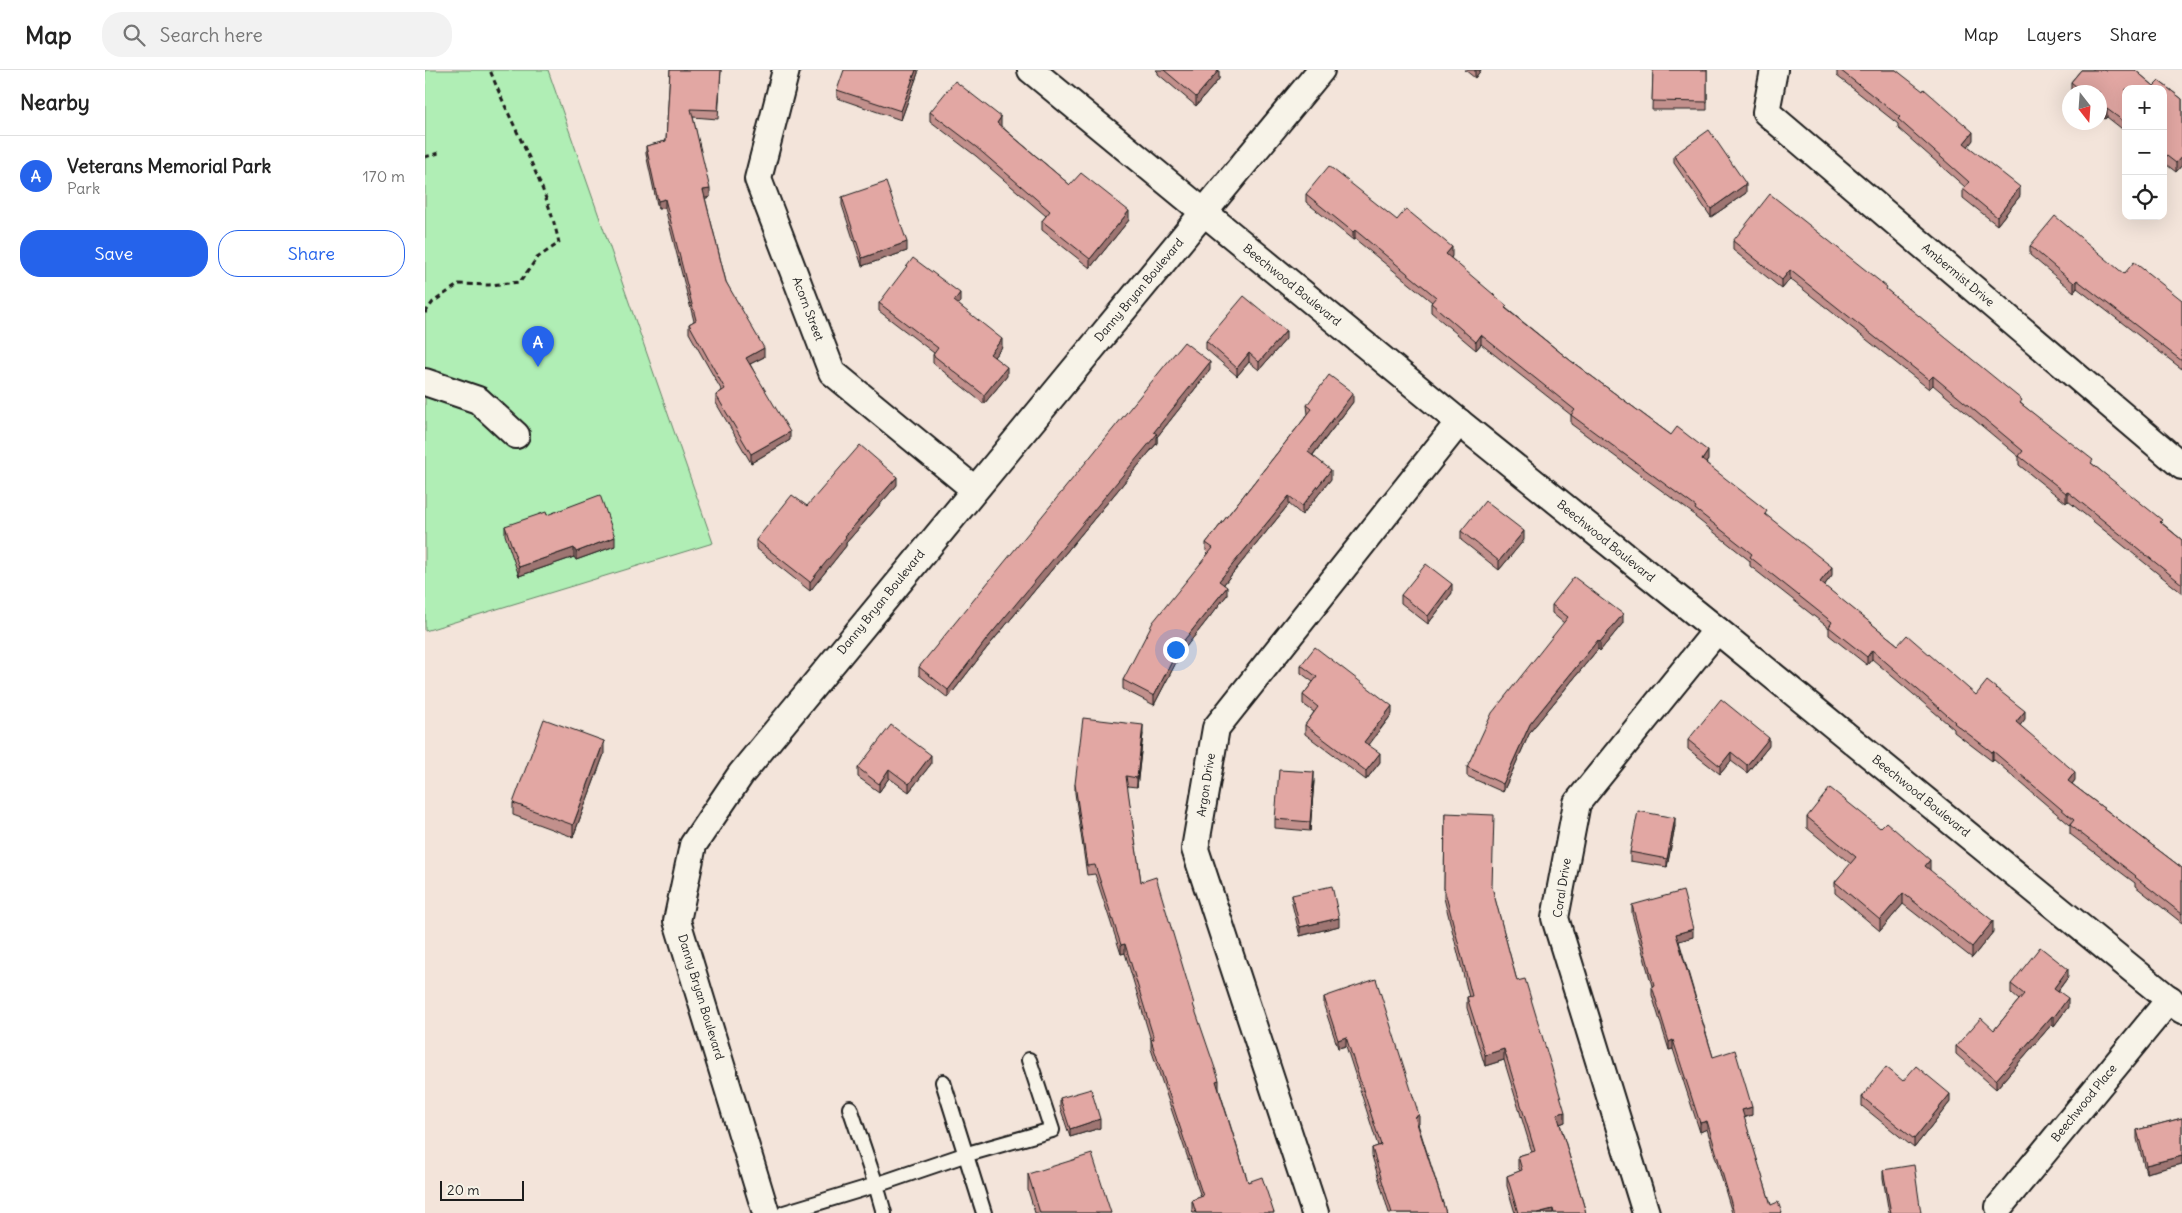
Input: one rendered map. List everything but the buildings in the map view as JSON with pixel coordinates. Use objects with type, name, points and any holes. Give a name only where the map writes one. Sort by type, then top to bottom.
[{"type":"street","name":"Acorn Street","points":[[786,70],[758,179],[832,372],[974,488]]},
{"type":"street","name":"Beechwood Boulevard","points":[[1031,70],[1459,422],[2176,1005]]},
{"type":"street","name":"Danny Bryan Boulevard","points":[[765,1213],[677,921],[693,845],[741,774],[974,488],[1321,70]]},
{"type":"street","name":"Ambermist Drive","points":[[1774,70],[1766,112],[2182,466]]},
{"type":"street","points":[[425,382],[478,400],[516,435]]},
{"type":"street","name":"Argon Drive","points":[[1315,1213],[1195,849],[1215,728],[1459,422]]},
{"type":"street","name":"Coral Drive","points":[[1646,1213],[1555,918],[1577,803],[1717,630]]},
{"type":"street","name":"Beechwood Place","points":[[1999,1207],[2176,1005]]},
{"type":"lane","points":[[784,1213],[876,1185],[964,1155],[1052,1130],[1029,1060]]},
{"type":"lane","points":[[943,1082],[964,1155],[984,1213]]},
{"type":"lane","points":[[850,1108],[884,1213]]},
{"type":"path","points":[[425,313],[433,302],[459,284],[489,285],[520,282],[537,258],[559,243],[541,184],[490,70]]},
{"type":"path","points":[[425,157],[441,152]]},
{"type":"green space","points":[[425,70],[548,70],[713,543],[425,631]]},
{"type":"place","name":"Veterans Memorial Park","points":[[538,367]]}]
